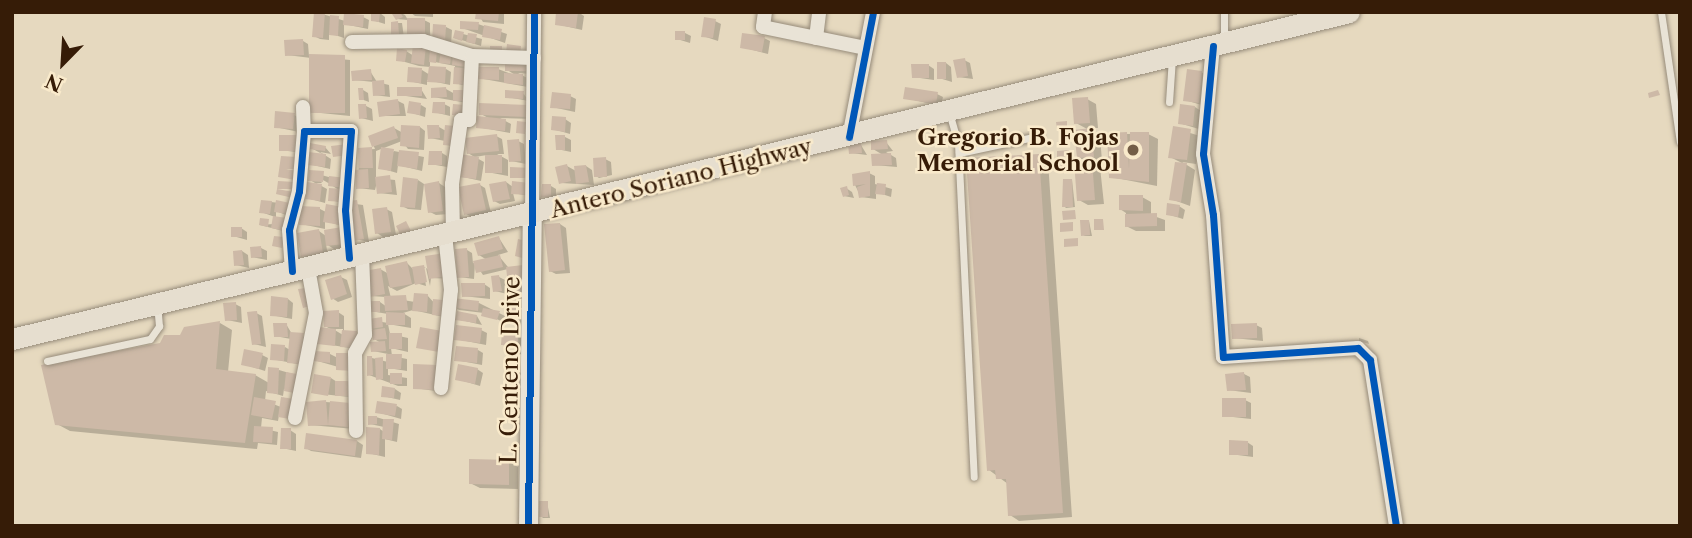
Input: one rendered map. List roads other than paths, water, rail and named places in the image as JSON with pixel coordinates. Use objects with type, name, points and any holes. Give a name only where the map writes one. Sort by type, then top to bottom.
[{"type":"main road","name":"Antero Soriano Highway","points":[[12,339],[532,216],[1349,12]]},
{"type":"street","points":[[532,216],[534,12]]},
{"type":"street","points":[[765,12],[763,27],[865,48]]},
{"type":"street","points":[[816,38],[819,12]]},
{"type":"street","points":[[849,137],[873,12]]},
{"type":"street","points":[[352,42],[423,41],[472,56],[534,58]]},
{"type":"street","points":[[1218,44],[1203,154],[1213,215],[1223,357],[1358,348],[1370,360],[1396,526]]},
{"type":"street","points":[[441,388],[451,290],[449,234],[452,184],[461,120],[469,120],[472,56]]},
{"type":"street","points":[[295,418],[316,313],[289,230],[299,191],[304,131],[303,107]]},
{"type":"street","points":[[304,131],[351,131],[345,210],[356,256],[365,335],[355,352],[356,431]]},
{"type":"street","name":"L. Centeno Drive","points":[[528,526],[532,216]]},
{"type":"lane","points":[[1218,44],[1224,12]]},
{"type":"lane","points":[[1661,12],[1680,142]]},
{"type":"lane","points":[[1169,102],[1172,57]]},
{"type":"lane","points":[[948,111],[959,153],[974,477]]},
{"type":"lane","points":[[959,153],[1038,136]]},
{"type":"lane","points":[[47,361],[150,339],[159,326],[157,304]]},
{"type":"place","name":"Gregorio B. Fojas Memorial School","points":[[1133,150]]}]
